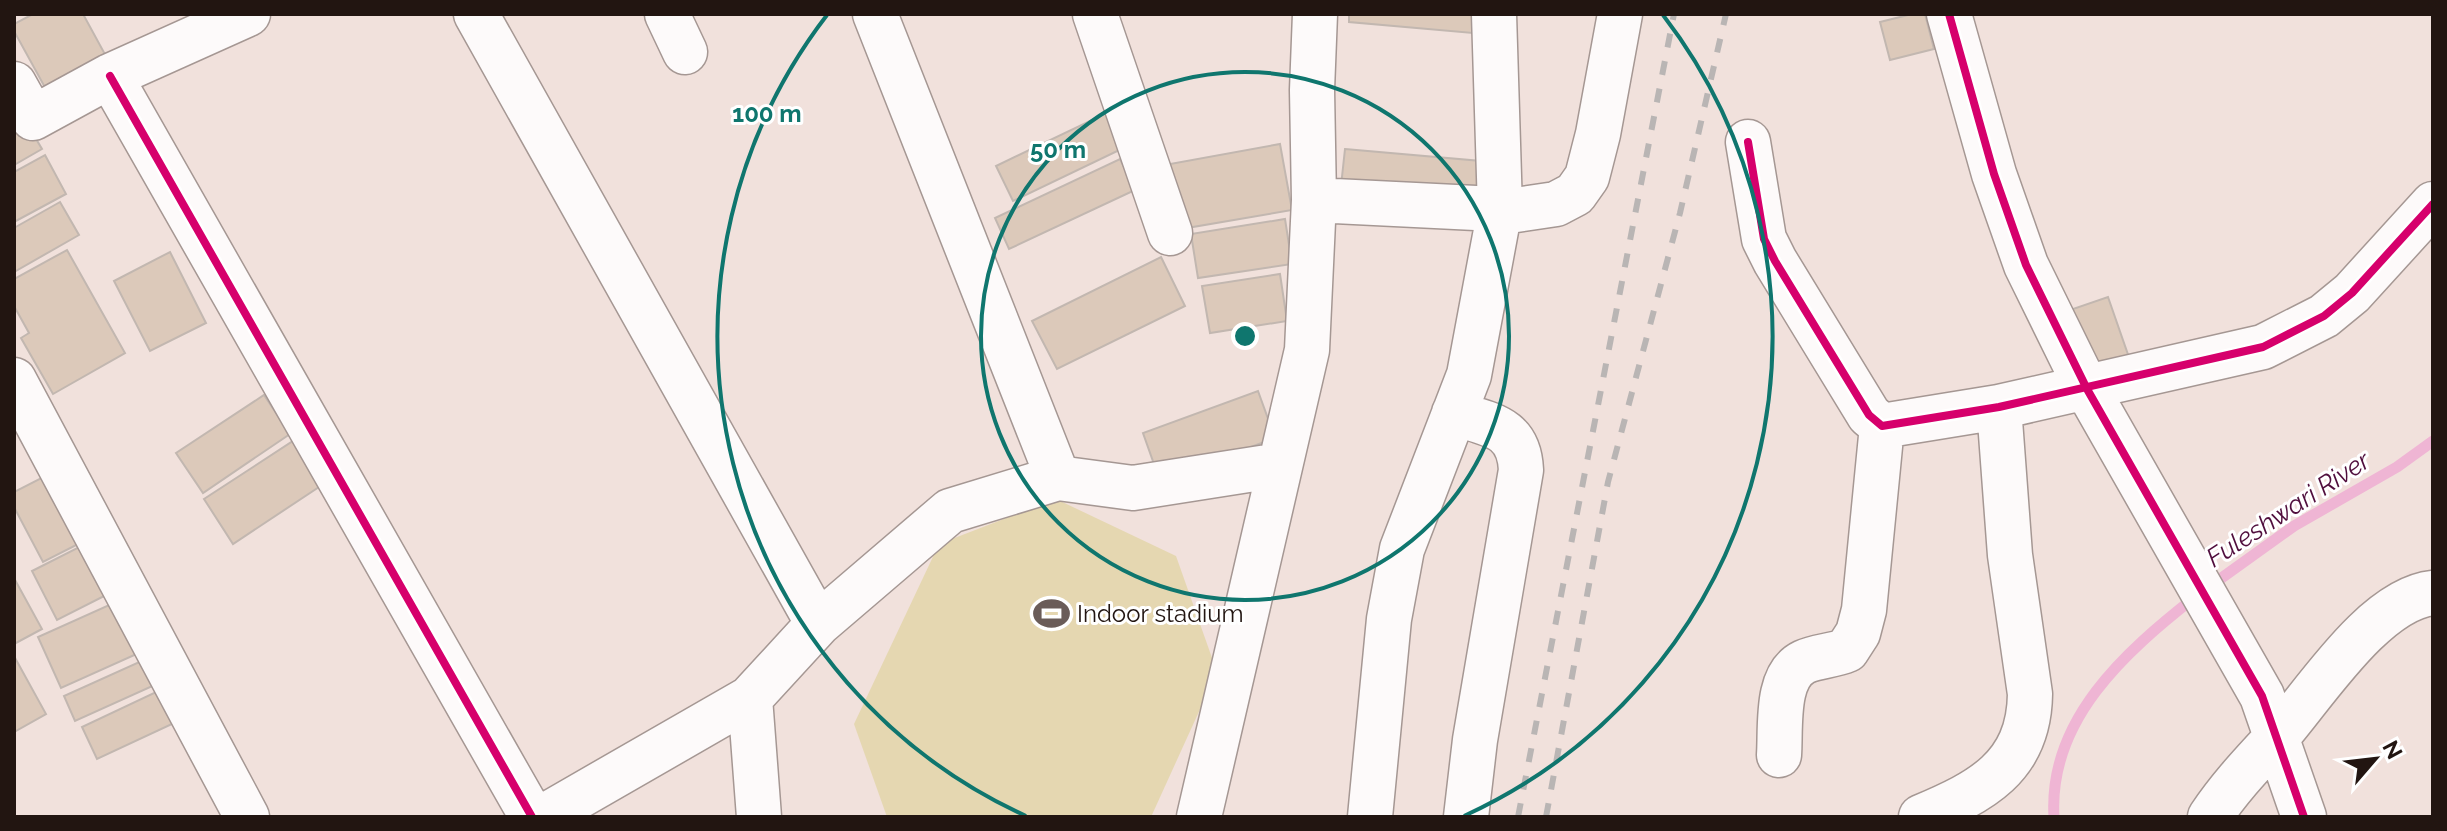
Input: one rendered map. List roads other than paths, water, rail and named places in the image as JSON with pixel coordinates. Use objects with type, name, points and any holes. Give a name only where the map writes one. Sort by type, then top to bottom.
[{"type":"street","points":[[14,84],[33,118],[110,76],[248,14]]},
{"type":"street","points":[[476,14],[818,624]]},
{"type":"street","points":[[875,14],[1058,478]]},
{"type":"street","points":[[1095,14],[1170,233]]},
{"type":"street","points":[[1199,817],[1307,350],[1314,200],[1312,90],[1315,14]]},
{"type":"street","points":[[1370,817],[1389,619],[1402,549],[1469,375],[1500,209],[1494,14]]},
{"type":"street","points":[[1314,200],[1500,209],[1556,204],[1575,194],[1587,177],[1598,134],[1620,14]]},
{"type":"street","points":[[1949,14],[1994,174],[2026,265],[2087,389],[2262,696],[2304,817]]},
{"type":"street","points":[[110,76],[532,817]]},
{"type":"street","points":[[1748,142],[1764,239],[1869,415],[1882,426],[2087,389],[2231,356],[2293,334],[2324,316],[2352,293],[2433,204]]},
{"type":"street","points":[[14,380],[247,817]]},
{"type":"street","points":[[1921,817],[1975,794],[1997,777],[2030,717],[2030,694],[2010,555],[1999,407]]},
{"type":"street","points":[[1454,413],[1502,429],[1520,451],[1521,470],[1475,740],[1466,817]]},
{"type":"street","points":[[1779,755],[1785,684],[1791,670],[1806,660],[1847,650],[1858,633],[1864,610],[1882,426]]},
{"type":"street","points":[[543,817],[750,698],[818,624],[950,511],[1058,478],[1133,488],[1280,465]]},
{"type":"street","points":[[2210,817],[2246,768],[2278,736],[2325,673],[2382,619],[2411,598],[2433,593]]},
{"type":"street","points":[[750,698],[759,817]]},
{"type":"waterway","name":"Fuleshwari River","points":[[2209,587],[2294,526],[2397,467],[2433,441]]},
{"type":"waterway","name":"Fuleshwari River","points":[[2054,817],[2055,782],[2064,749],[2078,719],[2118,665],[2195,597]]},
{"type":"railway","points":[[1518,817],[1674,14]]},
{"type":"railway","points":[[1546,817],[1608,482],[1680,213],[1726,14]]},
{"type":"place","name":"Indoor stadium","points":[[1051,614]]}]
